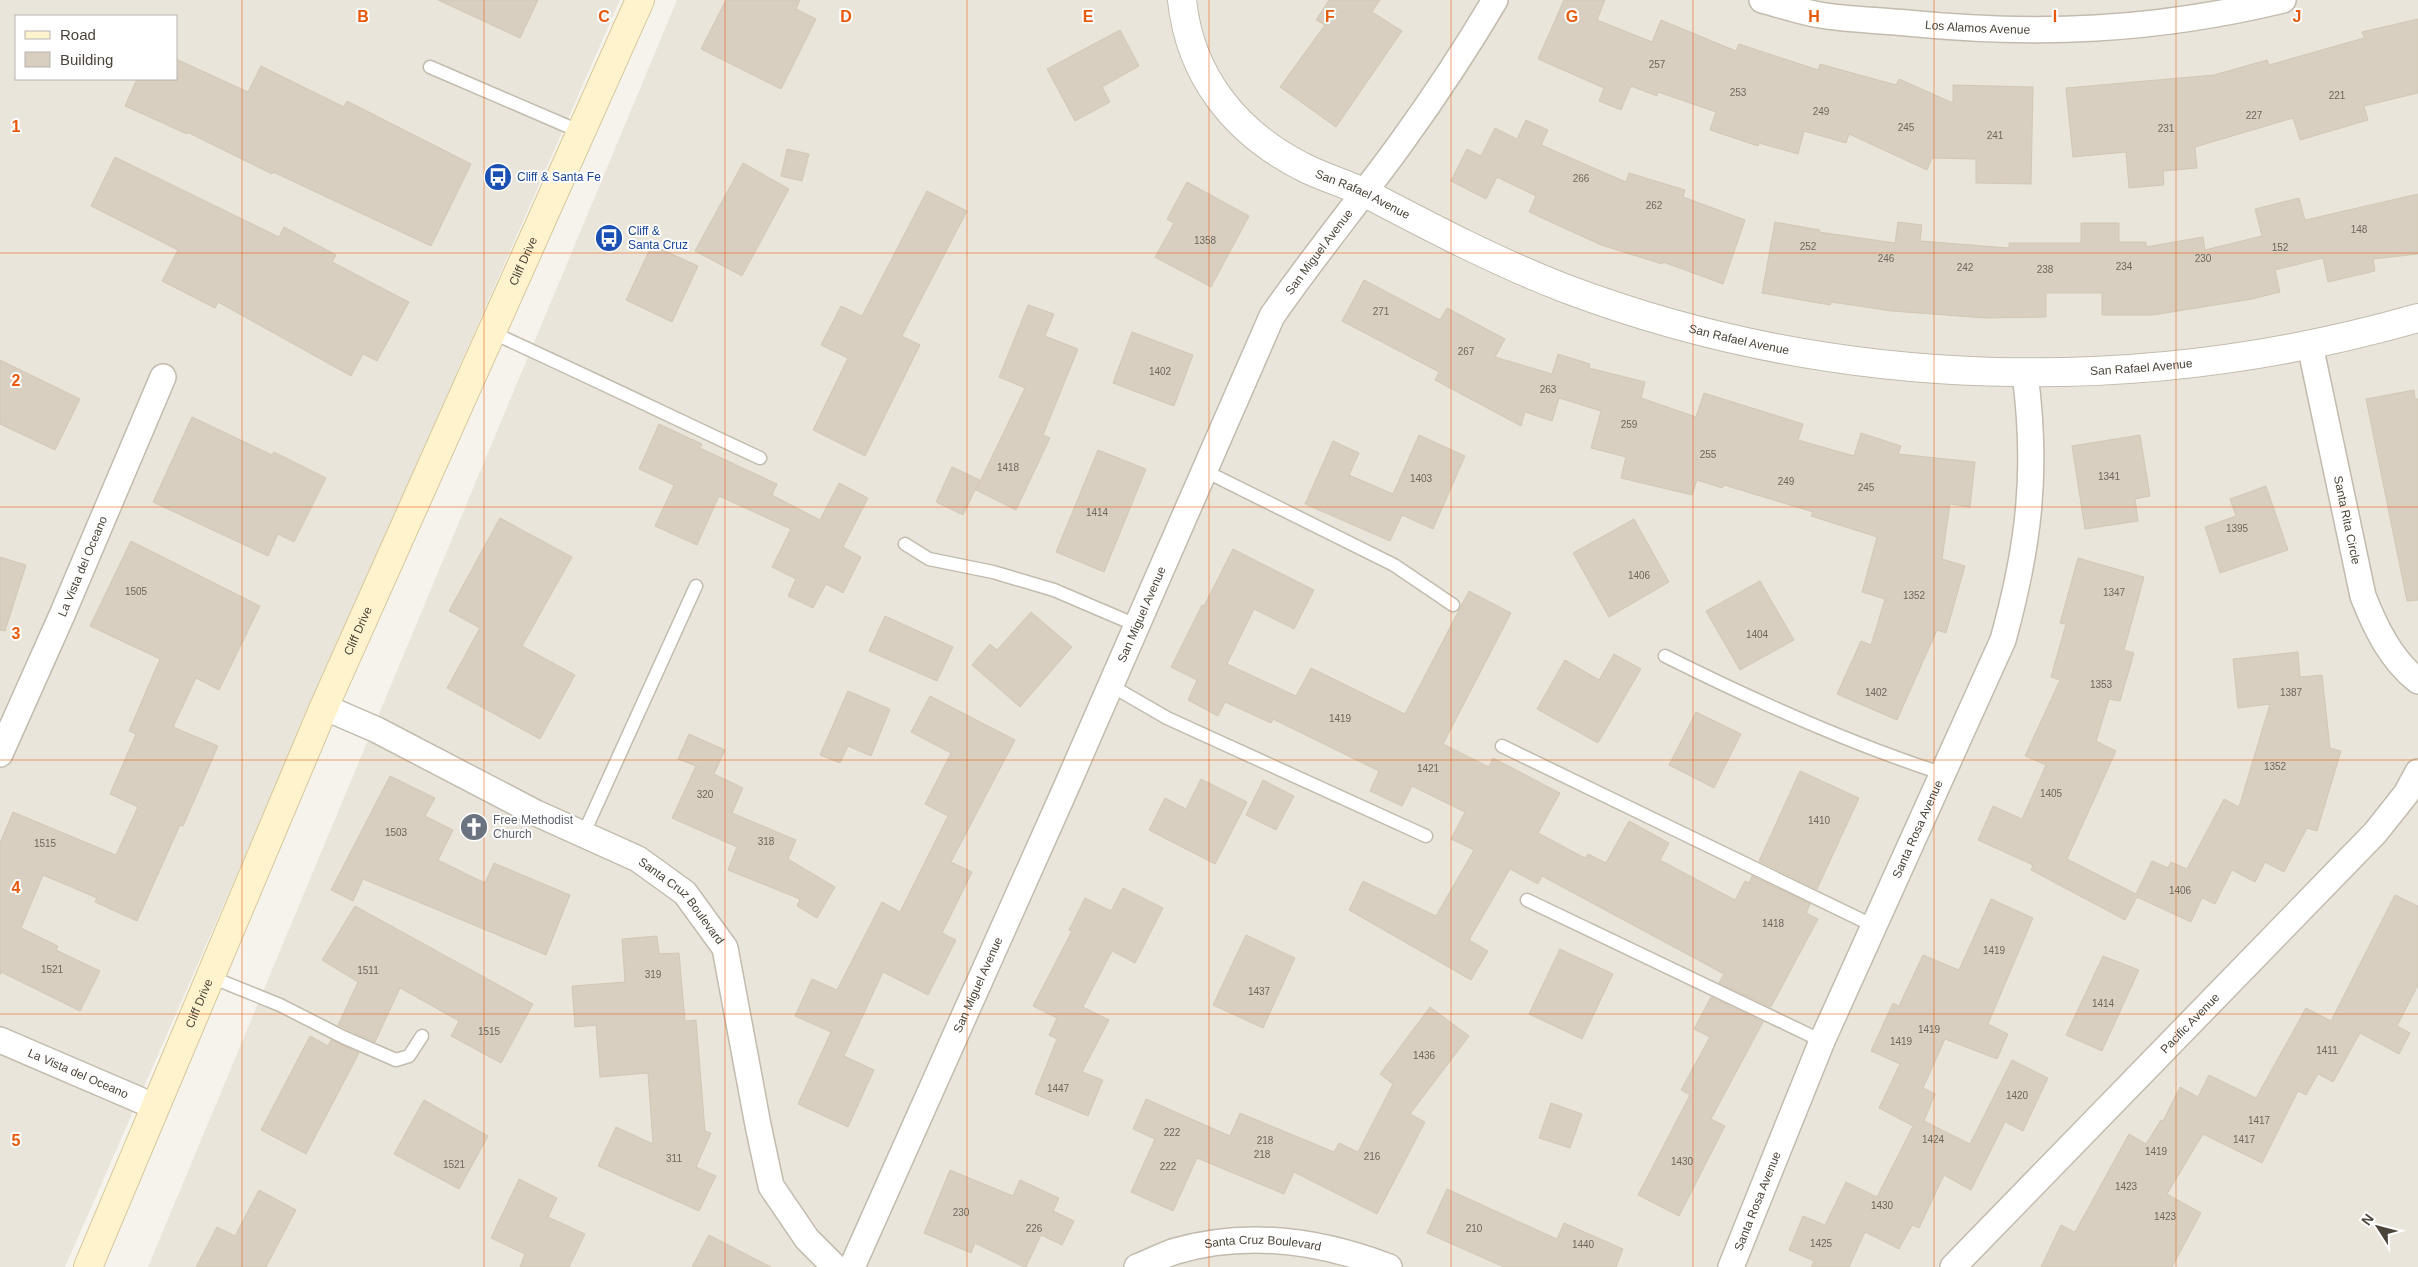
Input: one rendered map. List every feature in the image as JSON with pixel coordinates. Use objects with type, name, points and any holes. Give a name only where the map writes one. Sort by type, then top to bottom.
[{"type":"main road","name":"Cliff Drive","points":[[88,1267],[324,707],[640,0]]},
{"type":"street","name":"San Rafael Avenue","points":[[1182,0],[1190,40],[1203,71],[1217,96],[1235,119],[1267,147],[1304,168],[1364,192],[1482,254],[1564,288],[1649,317],[1735,340],[1832,358],[1930,369],[2025,374],[2129,370],[2234,358],[2310,345],[2369,332],[2418,318]]},
{"type":"street","name":"San Miguel Avenue","points":[[852,1267],[1272,316],[1308,264],[1400,144],[1460,58],[1495,0]]},
{"type":"street","name":"Los Alamos Avenue","points":[[1762,0],[1820,15],[1976,30],[2064,31],[2150,25],[2243,10],[2283,0]]},
{"type":"street","name":"Santa Rita Circle","points":[[2310,345],[2363,596],[2374,622],[2388,646],[2418,680]]},
{"type":"street","name":"Santa Rosa Avenue","points":[[1731,1267],[1822,1041],[1994,662],[2018,584],[2028,527],[2032,470],[2030,411],[2025,374]]},
{"type":"street","name":"La Vista del Oceano","points":[[0,754],[66,606],[163,377]]},
{"type":"street","name":"Santa Cruz Boulevard","points":[[324,707],[377,730],[583,835],[638,859],[685,893],[724,948],[771,1186],[807,1239],[835,1267]]},
{"type":"street","name":"Pacific Avenue","points":[[1953,1267],[2376,834],[2406,794],[2418,772]]},
{"type":"street","name":"La Vista del Oceano","points":[[0,1040],[156,1106]]},
{"type":"street","name":"Santa Cruz Boulevard","points":[[1137,1267],[1176,1252],[1216,1242],[1253,1240],[1308,1243],[1358,1255],[1389,1267]]},
{"type":"lane","points":[[430,67],[581,132]]},
{"type":"lane","points":[[491,332],[622,391],[664,414],[760,458]]},
{"type":"lane","points":[[1203,470],[1394,565],[1453,605]]},
{"type":"lane","points":[[905,544],[929,559],[993,572],[1054,590],[1136,625]]},
{"type":"lane","points":[[583,835],[696,586]]},
{"type":"lane","points":[[1665,656],[1744,695],[1892,757],[1944,774]]},
{"type":"lane","points":[[1110,685],[1166,718],[1426,836]]},
{"type":"lane","points":[[1502,746],[1874,926]]},
{"type":"lane","points":[[1527,900],[1822,1041]]},
{"type":"lane","points":[[211,977],[280,1005],[343,1037],[396,1060],[409,1056],[422,1036]]},
{"type":"shaded area","points":[[0,0],[620,0],[65,1267],[0,1267]]},
{"type":"shaded area","points":[[677,0],[2418,0],[2418,1267],[148,1267]]},
{"type":"building","points":[[438,0],[538,0],[520,38]]},
{"type":"building","points":[[726,0],[800,0],[796,9],[816,19],[781,89],[701,49]]},
{"type":"building","points":[[1329,0],[1380,0],[1372,12],[1402,31],[1336,127],[1280,87],[1325,25],[1316,20]]},
{"type":"building","points":[[1564,0],[1605,0],[1597,20],[1652,42],[1661,20],[1736,51],[1739,44],[1818,70],[1820,64],[1896,85],[1899,79],[1953,103],[1953,85],[2033,87],[2031,184],[1976,183],[1976,159],[1932,158],[1927,170],[1849,134],[1846,143],[1804,131],[1798,154],[1759,143],[1758,146],[1710,130],[1716,112],[1658,92],[1657,96],[1631,86],[1621,110],[1599,101],[1604,88],[1538,59]]},
{"type":"building","points":[[2418,19],[2418,93],[2364,106],[2368,120],[2300,140],[2293,118],[2195,147],[2197,168],[2163,171],[2164,185],[2129,188],[2126,152],[2073,157],[2066,88],[2214,75],[2267,60],[2269,65],[2364,38],[2362,32]]},
{"type":"building","points":[[1120,30],[1139,66],[1102,87],[1110,102],[1075,121],[1047,69]]},
{"type":"building","points":[[178,60],[248,92],[261,66],[344,107],[347,101],[471,164],[431,246],[273,172],[272,174],[187,132],[187,134],[125,106],[137,80],[178,80]]},
{"type":"building","points":[[1526,120],[1548,130],[1541,145],[1626,182],[1629,173],[1685,190],[1683,197],[1745,220],[1723,284],[1663,262],[1662,264],[1601,245],[1529,212],[1536,196],[1497,177],[1486,199],[1451,181],[1467,149],[1481,156],[1495,128],[1517,139]]},
{"type":"building","points":[[787,149],[809,154],[802,181],[781,176]]},
{"type":"building","points":[[115,157],[279,237],[284,227],[336,255],[332,262],[409,302],[377,361],[363,354],[351,376],[218,302],[215,308],[162,281],[178,250],[91,206]]},
{"type":"building","points":[[743,163],[789,189],[742,276],[695,251]]},
{"type":"building","points":[[1187,182],[1249,216],[1211,287],[1155,257],[1174,223],[1167,219]]},
{"type":"building","points":[[927,191],[967,211],[902,336],[920,345],[865,456],[813,430],[848,358],[821,345],[841,306],[862,316]]},
{"type":"building","points":[[2418,194],[2418,254],[2373,259],[2375,271],[2328,282],[2323,258],[2275,270],[2280,292],[2252,299],[2153,315],[2102,315],[2102,293],[2046,293],[2046,317],[1985,318],[1892,311],[1831,302],[1830,305],[1762,293],[1775,222],[1820,230],[1819,232],[1895,243],[1898,222],[1922,225],[1920,241],[2009,248],[2009,243],[2081,243],[2081,223],[2119,223],[2119,242],[2146,242],[2146,247],[2203,237],[2205,250],[2262,236],[2255,209],[2299,198],[2305,220]]},
{"type":"building","points":[[652,245],[698,266],[672,322],[626,300]]},
{"type":"building","points":[[1364,280],[1440,320],[1447,308],[1505,339],[1495,357],[1552,374],[1558,354],[1590,364],[1589,368],[1645,382],[1641,398],[1696,417],[1704,393],[1803,424],[1798,440],[1854,456],[1861,433],[1901,446],[1898,454],[1975,462],[1970,507],[1950,504],[1942,559],[1965,566],[1946,633],[1937,630],[1897,720],[1837,694],[1861,641],[1871,645],[1885,599],[1862,592],[1877,537],[1811,516],[1813,512],[1724,485],[1722,488],[1697,480],[1692,495],[1621,478],[1626,457],[1591,448],[1601,411],[1559,398],[1552,421],[1525,412],[1521,426],[1435,380],[1439,372],[1342,321]]},
{"type":"building","points":[[1028,305],[1054,314],[1045,336],[1078,349],[1043,435],[1050,438],[1016,510],[976,490],[1025,388],[999,377]]},
{"type":"building","points":[[1132,332],[1193,355],[1174,406],[1113,383]]},
{"type":"building","points":[[0,360],[80,399],[55,450],[0,424]]},
{"type":"building","points":[[2414,390],[2415,399],[2418,399],[2418,600],[2407,601],[2366,399]]},
{"type":"building","points":[[192,417],[272,455],[274,452],[326,478],[294,542],[278,534],[268,556],[153,502]]},
{"type":"building","points":[[659,424],[702,444],[700,448],[777,484],[772,495],[820,520],[839,483],[868,498],[843,547],[861,557],[843,593],[826,584],[813,608],[788,596],[796,579],[772,567],[791,529],[719,496],[697,545],[655,526],[674,485],[639,469]]},
{"type":"building","points":[[1419,435],[1465,456],[1433,529],[1402,515],[1390,541],[1305,504],[1333,441],[1359,453],[1349,475],[1393,494]]},
{"type":"building","points":[[2140,435],[2150,496],[2135,499],[2138,521],[2085,529],[2072,446]]},
{"type":"building","points":[[1098,450],[1146,469],[1104,572],[1056,552]]},
{"type":"building","points":[[952,467],[980,480],[963,515],[936,502]]},
{"type":"building","points":[[2266,486],[2288,550],[2220,573],[2205,527],[2236,516],[2230,499]]},
{"type":"building","points":[[500,518],[572,557],[522,646],[575,675],[540,739],[447,688],[480,628],[449,611]]},
{"type":"building","points":[[1634,519],[1669,582],[1609,617],[1573,553]]},
{"type":"building","points":[[131,541],[260,606],[219,690],[196,678],[173,727],[218,746],[183,826],[180,825],[137,921],[95,902],[97,898],[43,875],[21,928],[58,946],[56,950],[100,971],[80,1011],[1,972],[0,975],[0,843],[13,812],[116,855],[138,807],[110,794],[136,734],[129,731],[160,659],[90,626]]},
{"type":"building","points":[[1233,549],[1314,590],[1294,629],[1254,609],[1227,664],[1296,696],[1311,668],[1405,714],[1469,591],[1511,613],[1443,744],[1489,767],[1493,758],[1560,793],[1538,833],[1585,858],[1588,854],[1606,863],[1629,821],[1669,843],[1660,860],[1735,900],[1745,881],[1749,883],[1752,876],[1810,904],[1806,913],[1818,919],[1771,1007],[1719,983],[1724,974],[1542,876],[1538,884],[1510,869],[1469,940],[1488,951],[1471,980],[1349,910],[1363,881],[1436,916],[1474,850],[1451,839],[1465,812],[1412,786],[1402,806],[1370,791],[1379,771],[1273,719],[1271,723],[1225,702],[1218,716],[1188,700],[1197,680],[1171,667]]},
{"type":"building","points":[[0,557],[26,565],[5,631],[0,630]]},
{"type":"building","points":[[2078,558],[2144,577],[2124,650],[2134,653],[2120,701],[2109,699],[2096,741],[2116,751],[2067,859],[2136,894],[2152,861],[2168,868],[2171,862],[2187,869],[2224,799],[2239,807],[2270,704],[2238,708],[2233,659],[2298,652],[2300,677],[2322,675],[2330,748],[2341,751],[2317,831],[2307,828],[2284,872],[2265,862],[2255,882],[2232,870],[2215,904],[2202,898],[2191,922],[2137,897],[2125,920],[2031,870],[2033,865],[1978,840],[1993,806],[2022,819],[2046,765],[2025,756],[2060,680],[2051,677],[2066,624],[2060,623]]},
{"type":"building","points":[[1760,581],[1794,640],[1740,670],[1706,611]]},
{"type":"building","points":[[1031,612],[1072,647],[1020,707],[972,665],[990,644],[997,650]]},
{"type":"building","points":[[885,616],[953,647],[937,681],[869,651]]},
{"type":"building","points":[[1614,654],[1641,669],[1598,743],[1537,709],[1565,660],[1599,680]]},
{"type":"building","points":[[848,691],[890,709],[871,756],[848,746],[840,763],[820,755]]},
{"type":"building","points":[[930,696],[1015,740],[951,862],[972,872],[942,933],[956,940],[928,995],[883,972],[844,1056],[874,1070],[848,1127],[798,1104],[831,1032],[795,1016],[812,979],[837,990],[882,902],[900,912],[948,816],[925,804],[951,753],[911,732]]},
{"type":"building","points":[[1696,712],[1741,734],[1714,788],[1669,765]]},
{"type":"building","points":[[689,734],[725,750],[714,774],[743,788],[732,813],[796,840],[788,859],[835,887],[817,918],[797,906],[800,899],[728,870],[737,847],[672,818],[696,766],[678,759]]},
{"type":"building","points":[[1800,771],[1859,798],[1817,889],[1759,861]]},
{"type":"building","points":[[390,776],[435,798],[425,816],[453,830],[438,860],[485,883],[494,863],[570,895],[546,955],[363,879],[353,901],[331,890]]},
{"type":"building","points":[[1201,779],[1247,802],[1215,864],[1149,830],[1165,798],[1186,809]]},
{"type":"building","points":[[1263,780],[1294,796],[1276,830],[1246,815]]},
{"type":"building","points":[[1123,888],[1163,908],[1135,963],[1112,951],[1083,1007],[1109,1020],[1082,1072],[1103,1080],[1088,1116],[1035,1094],[1057,1039],[1049,1035],[1057,1018],[1033,1006],[1072,931],[1069,930],[1085,898],[1111,911]]},
{"type":"building","points":[[2395,895],[2418,906],[2418,985],[2397,1026],[2410,1033],[2399,1054],[2360,1033],[2333,1082],[2318,1074],[2306,1095],[2298,1091],[2262,1163],[2203,1134],[2167,1194],[2201,1213],[2172,1267],[2041,1267],[2061,1225],[2075,1232],[2129,1134],[2146,1144],[2161,1120],[2163,1121],[2180,1087],[2198,1097],[2209,1075],[2256,1098],[2306,1008],[2331,1021]]},
{"type":"building","points":[[1991,899],[2033,918],[1988,1024],[2008,1034],[1997,1059],[1945,1039],[1923,1088],[1935,1094],[1924,1121],[1970,1144],[2012,1060],[2048,1078],[2023,1131],[2005,1122],[1971,1190],[1944,1175],[1919,1228],[1912,1225],[1899,1249],[1865,1232],[1849,1267],[1811,1267],[1814,1261],[1789,1250],[1803,1216],[1825,1225],[1846,1182],[1877,1197],[1913,1126],[1879,1108],[1900,1064],[1871,1051],[1893,1003],[1899,1006],[1923,955],[1959,970]]},
{"type":"building","points":[[355,906],[533,1004],[501,1063],[451,1036],[459,1021],[400,988],[375,1042],[338,1025],[358,982],[322,960]]},
{"type":"building","points":[[1246,935],[1295,958],[1263,1028],[1213,1005]]},
{"type":"building","points":[[657,936],[659,954],[679,953],[685,1021],[696,1020],[705,1131],[711,1133],[696,1167],[716,1176],[699,1211],[598,1166],[616,1127],[653,1144],[648,1073],[600,1077],[596,1025],[575,1027],[572,986],[625,982],[622,939]]},
{"type":"building","points":[[1560,949],[1613,974],[1582,1039],[1529,1014]]},
{"type":"building","points":[[2103,956],[2139,970],[2102,1051],[2066,1035]]},
{"type":"building","points":[[1711,997],[1763,1022],[1711,1119],[1725,1126],[1679,1216],[1638,1195],[1690,1095],[1681,1090],[1710,1037],[1694,1029]]},
{"type":"building","points":[[1430,1007],[1469,1036],[1410,1114],[1425,1122],[1377,1214],[1294,1172],[1284,1194],[1197,1158],[1173,1211],[1131,1192],[1155,1139],[1133,1129],[1146,1099],[1230,1136],[1240,1113],[1334,1152],[1339,1143],[1358,1152],[1393,1084],[1380,1074]]},
{"type":"building","points":[[310,1036],[328,1046],[331,1040],[359,1053],[306,1154],[261,1130]]},
{"type":"building","points":[[424,1100],[488,1136],[459,1189],[394,1154]]},
{"type":"building","points":[[1551,1103],[1582,1114],[1570,1148],[1539,1138]]},
{"type":"building","points":[[950,1170],[1013,1196],[1020,1180],[1059,1198],[1053,1211],[1074,1221],[1062,1245],[1041,1235],[1026,1267],[1024,1267],[975,1243],[971,1253],[924,1233]]},
{"type":"building","points":[[519,1179],[557,1198],[548,1217],[585,1234],[569,1267],[520,1267],[525,1254],[491,1238]]},
{"type":"building","points":[[1447,1189],[1557,1239],[1564,1223],[1623,1249],[1616,1267],[1504,1267],[1427,1233]]},
{"type":"building","points":[[259,1190],[296,1210],[266,1267],[196,1267],[217,1227],[235,1236]]},
{"type":"building","points":[[709,1235],[771,1267],[692,1267]]},
{"type":"place","name":"Cliff & Santa Fe","points":[[498,177]]},
{"type":"place","name":"Cliff & Santa Cruz","points":[[609,238]]},
{"type":"place","name":"Free Methodist Church","points":[[474,827]]}]
